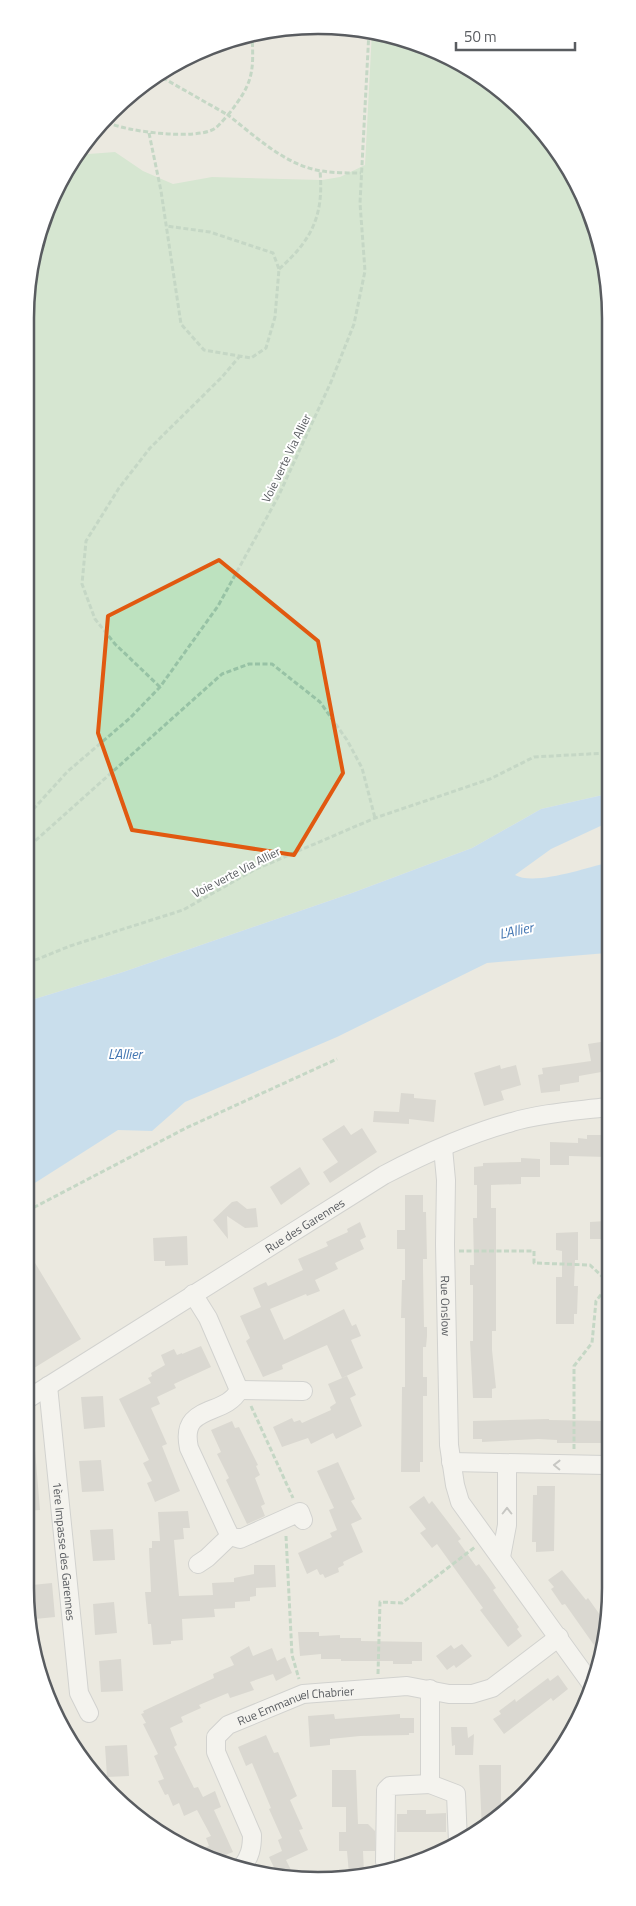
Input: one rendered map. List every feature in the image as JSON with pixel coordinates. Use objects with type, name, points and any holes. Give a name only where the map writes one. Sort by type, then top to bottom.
[{"type":"street","name":"Rue des Garennes","points":[[34,1395],[384,1175],[477,1133],[513,1121],[602,1108]]},
{"type":"street","name":"Rue Onslow","points":[[443,1148],[446,1180],[445,1251],[449,1445],[460,1502],[587,1678]]},
{"type":"street","points":[[193,1294],[208,1318],[241,1390]]},
{"type":"street","name":"1ère Impasse des Garennes","points":[[48,1386],[79,1693],[89,1713]]},
{"type":"street","points":[[241,1390],[303,1391]]},
{"type":"street","points":[[241,1390],[236,1396],[200,1414],[192,1421],[187,1438],[189,1448],[230,1536],[240,1539],[296,1517]]},
{"type":"street","points":[[451,1462],[602,1464]]},
{"type":"street","points":[[501,1557],[507,1525],[507,1464]]},
{"type":"street","points":[[198,1564],[230,1536]]},
{"type":"street","name":"Rue Emmanuel Chabrier","points":[[245,1863],[252,1847],[252,1835],[216,1752],[216,1737],[228,1725],[303,1694],[407,1686],[449,1694],[482,1692],[492,1688],[559,1638]]},
{"type":"street","points":[[430,1689],[430,1784]]},
{"type":"street","points":[[385,1862],[386,1790],[390,1786],[430,1784],[456,1794],[458,1835]]},
{"type":"path","name":"Voie verte Via Allier","points":[[34,808],[67,772],[130,718],[160,687],[218,606],[278,496],[331,382],[354,324],[365,270],[360,203],[369,38]]},
{"type":"path","points":[[110,124],[115,127],[150,133],[179,134],[214,129],[246,92],[254,67],[252,41]]},
{"type":"path","points":[[165,79],[228,115],[271,148],[303,165],[320,171],[361,173]]},
{"type":"path","points":[[150,133],[181,324],[204,350],[251,358],[266,348],[275,317],[279,269],[273,253],[210,232],[166,226]]},
{"type":"path","points":[[279,269],[308,238],[322,195],[320,171]]},
{"type":"path","points":[[160,687],[115,644],[95,619],[82,584],[86,541],[119,488],[150,448],[222,378],[240,356]]},
{"type":"path","points":[[34,841],[222,674],[249,664],[272,664],[320,702],[348,740],[362,768],[374,818]]},
{"type":"path","name":"Voie verte Via Allier","points":[[34,961],[70,946],[183,910],[254,870],[374,818],[490,780],[534,757],[602,753]]},
{"type":"path","points":[[34,1207],[186,1128],[338,1059]]},
{"type":"path","points":[[445,1251],[534,1251],[534,1263],[590,1266],[602,1276]]},
{"type":"path","points":[[574,1465],[574,1366],[592,1343],[596,1301],[602,1293]]},
{"type":"path","points":[[241,1390],[296,1517],[292,1655],[303,1694]]},
{"type":"path","points":[[378,1687],[380,1602],[402,1603],[486,1538]]},
{"type":"highlighted area","points":[[219,560],[318,641],[343,773],[294,855],[132,830],[98,733],[108,616]]},
{"type":"green space","points":[[372,39],[392,43],[427,55],[460,72],[491,92],[519,117],[544,145],[564,176],[581,209],[593,244],[602,299],[602,795],[541,809],[472,848],[352,893],[123,972],[34,999],[34,299],[43,244],[55,209],[86,154],[115,152],[143,171],[173,184],[212,177],[322,180],[340,177],[365,165]]},
{"type":"water","name":"L'Allier","points":[[602,795],[602,825],[551,849],[515,875],[524,878],[547,877],[602,864],[602,953],[487,963],[337,1037],[185,1102],[152,1131],[118,1130],[34,1184],[34,999],[123,972],[352,893],[472,848],[541,809]]},
{"type":"building","points":[[602,1042],[602,1072],[579,1076],[579,1082],[560,1085],[560,1091],[541,1093],[538,1075],[543,1074],[542,1068],[591,1061],[588,1044]]},
{"type":"building","points":[[500,1065],[501,1069],[516,1065],[521,1085],[501,1091],[504,1100],[484,1106],[474,1073]]},
{"type":"building","points":[[401,1093],[414,1094],[414,1098],[436,1100],[434,1122],[409,1119],[409,1124],[373,1122],[374,1111],[399,1112]]},
{"type":"building","points":[[344,1125],[351,1135],[362,1128],[377,1152],[330,1183],[323,1172],[338,1162],[322,1139]]},
{"type":"building","points":[[587,1135],[602,1135],[602,1157],[569,1156],[569,1165],[550,1165],[550,1142],[578,1143],[578,1138],[587,1139]]},
{"type":"building","points":[[521,1158],[540,1159],[540,1177],[521,1177],[521,1184],[491,1185],[491,1208],[496,1208],[496,1331],[492,1331],[492,1350],[496,1388],[492,1389],[492,1398],[473,1398],[470,1341],[473,1341],[473,1285],[470,1285],[470,1265],[474,1265],[473,1218],[477,1218],[477,1185],[474,1185],[474,1167],[483,1166],[483,1163],[521,1162]]},
{"type":"building","points":[[300,1167],[310,1184],[281,1205],[270,1187]]},
{"type":"building","points":[[405,1195],[423,1195],[423,1212],[426,1212],[427,1259],[423,1259],[423,1268],[424,1327],[427,1327],[427,1336],[426,1347],[423,1347],[423,1377],[427,1377],[427,1396],[423,1396],[423,1462],[420,1462],[420,1472],[401,1472],[402,1387],[405,1387],[405,1318],[401,1318],[402,1280],[405,1280],[405,1249],[397,1249],[397,1230],[405,1230]]},
{"type":"building","points":[[237,1201],[247,1209],[256,1208],[258,1227],[245,1228],[227,1216],[228,1239],[213,1220],[232,1202]]},
{"type":"building","points":[[602,1221],[602,1239],[590,1239],[590,1222]]},
{"type":"building","points":[[360,1222],[366,1237],[360,1240],[364,1249],[335,1263],[338,1269],[315,1280],[320,1291],[307,1296],[306,1294],[270,1309],[284,1340],[344,1309],[352,1326],[356,1324],[361,1336],[351,1340],[363,1368],[342,1378],[327,1345],[282,1365],[283,1369],[263,1377],[246,1341],[250,1338],[240,1316],[261,1307],[253,1288],[266,1282],[268,1286],[303,1270],[298,1259],[328,1246],[326,1242],[348,1232],[347,1229]]},
{"type":"building","points":[[578,1232],[578,1260],[575,1260],[574,1286],[578,1286],[577,1314],[574,1314],[574,1324],[556,1324],[556,1277],[562,1277],[562,1251],[556,1250],[556,1233]]},
{"type":"building","points":[[187,1236],[188,1265],[165,1266],[165,1261],[154,1261],[153,1238]]},
{"type":"building","points":[[34,1261],[81,1339],[34,1368]]},
{"type":"building","points":[[201,1346],[211,1367],[174,1384],[176,1388],[157,1397],[160,1404],[151,1408],[167,1444],[162,1446],[180,1491],[155,1502],[147,1483],[152,1481],[143,1463],[149,1460],[119,1399],[151,1383],[148,1378],[152,1376],[151,1373],[165,1365],[161,1355],[174,1349],[177,1355],[182,1354]]},
{"type":"building","points":[[347,1376],[356,1395],[350,1398],[362,1426],[336,1439],[333,1433],[311,1444],[308,1438],[282,1447],[273,1427],[292,1418],[294,1422],[300,1420],[302,1423],[331,1410],[330,1407],[336,1403],[328,1384]]},
{"type":"building","points":[[103,1396],[105,1427],[84,1429],[81,1397]]},
{"type":"building","points":[[549,1419],[602,1421],[602,1443],[557,1443],[557,1440],[538,1439],[482,1442],[482,1439],[473,1439],[473,1421]]},
{"type":"building","points":[[232,1421],[235,1428],[239,1427],[258,1465],[256,1466],[260,1475],[255,1478],[265,1504],[261,1506],[265,1516],[247,1524],[226,1480],[229,1478],[217,1454],[221,1452],[211,1430]]},
{"type":"building","points":[[34,1450],[35,1450],[40,1510],[34,1510]]},
{"type":"building","points":[[101,1460],[104,1491],[82,1492],[79,1461]]},
{"type":"building","points":[[338,1462],[355,1499],[351,1501],[362,1519],[351,1524],[363,1552],[343,1562],[344,1565],[338,1568],[339,1572],[325,1578],[323,1574],[320,1575],[317,1569],[307,1574],[298,1553],[332,1537],[330,1533],[337,1530],[329,1510],[334,1508],[317,1471]]},
{"type":"building","points":[[537,1486],[555,1486],[554,1551],[536,1552],[536,1542],[532,1542],[533,1495],[537,1495]]},
{"type":"building","points":[[424,1496],[429,1504],[432,1501],[461,1539],[458,1541],[476,1566],[479,1564],[490,1579],[496,1588],[493,1590],[519,1627],[517,1629],[522,1636],[508,1647],[480,1610],[483,1608],[437,1544],[432,1548],[420,1533],[426,1529],[409,1507]]},
{"type":"building","points":[[188,1511],[190,1528],[183,1528],[184,1539],[174,1540],[179,1596],[213,1595],[212,1583],[234,1582],[234,1578],[254,1574],[254,1565],[275,1565],[276,1587],[256,1588],[256,1596],[250,1597],[250,1601],[235,1602],[235,1608],[214,1609],[215,1617],[182,1619],[183,1640],[171,1641],[171,1644],[153,1645],[151,1624],[148,1624],[145,1592],[151,1592],[149,1548],[152,1548],[152,1541],[160,1541],[158,1512]]},
{"type":"building","points":[[113,1529],[115,1560],[93,1561],[90,1530]]},
{"type":"building","points":[[562,1570],[586,1600],[588,1598],[601,1616],[596,1648],[565,1604],[562,1605],[551,1589],[554,1587],[548,1580]]},
{"type":"building","points":[[52,1583],[55,1617],[35,1619],[34,1585]]},
{"type":"building","points":[[114,1602],[117,1633],[95,1635],[93,1604]]},
{"type":"building","points":[[298,1632],[319,1632],[319,1636],[340,1635],[340,1638],[361,1638],[361,1641],[422,1642],[422,1661],[412,1661],[412,1664],[393,1664],[393,1661],[321,1659],[321,1654],[300,1656]]},
{"type":"building","points":[[462,1644],[472,1656],[456,1668],[454,1665],[447,1670],[436,1656],[451,1645],[454,1649]]},
{"type":"building","points":[[249,1646],[253,1656],[272,1648],[277,1661],[285,1657],[292,1673],[276,1681],[273,1674],[250,1682],[254,1690],[230,1698],[228,1693],[199,1705],[201,1708],[181,1717],[183,1722],[170,1728],[177,1745],[174,1747],[194,1788],[198,1787],[203,1797],[215,1791],[221,1807],[214,1810],[233,1852],[223,1856],[203,1848],[209,1846],[206,1838],[211,1836],[197,1810],[184,1816],[179,1803],[173,1806],[168,1794],[165,1795],[158,1781],[164,1779],[154,1756],[158,1754],[143,1724],[146,1723],[141,1714],[144,1713],[143,1711],[214,1678],[213,1674],[234,1665],[230,1657]]},
{"type":"building","points":[[121,1659],[123,1691],[101,1692],[99,1661]]},
{"type":"building","points":[[558,1675],[568,1689],[553,1701],[551,1698],[504,1734],[493,1719],[501,1714],[499,1711],[515,1699],[516,1702],[548,1678],[550,1681]]},
{"type":"building","points":[[334,1714],[335,1719],[400,1714],[400,1718],[414,1718],[414,1733],[409,1733],[409,1735],[330,1739],[330,1745],[310,1747],[308,1716]]},
{"type":"building","points":[[451,1727],[467,1727],[468,1738],[474,1734],[473,1755],[455,1755],[455,1745],[452,1746]]},
{"type":"building","points":[[266,1735],[274,1753],[278,1752],[297,1796],[290,1800],[303,1829],[299,1830],[308,1850],[286,1860],[292,1871],[275,1869],[269,1857],[282,1851],[278,1840],[282,1838],[252,1763],[246,1766],[238,1747]]},
{"type":"building","points":[[127,1745],[129,1776],[107,1777],[105,1746]]},
{"type":"building","points":[[479,1765],[501,1765],[501,1803],[504,1803],[482,1820]]},
{"type":"building","points":[[332,1770],[356,1770],[358,1824],[368,1824],[375,1831],[375,1851],[363,1851],[364,1869],[349,1871],[347,1851],[339,1851],[339,1832],[346,1832],[346,1807],[332,1807]]},
{"type":"building","points":[[407,1810],[426,1810],[426,1814],[446,1813],[446,1832],[397,1832],[397,1814],[407,1814]]}]
